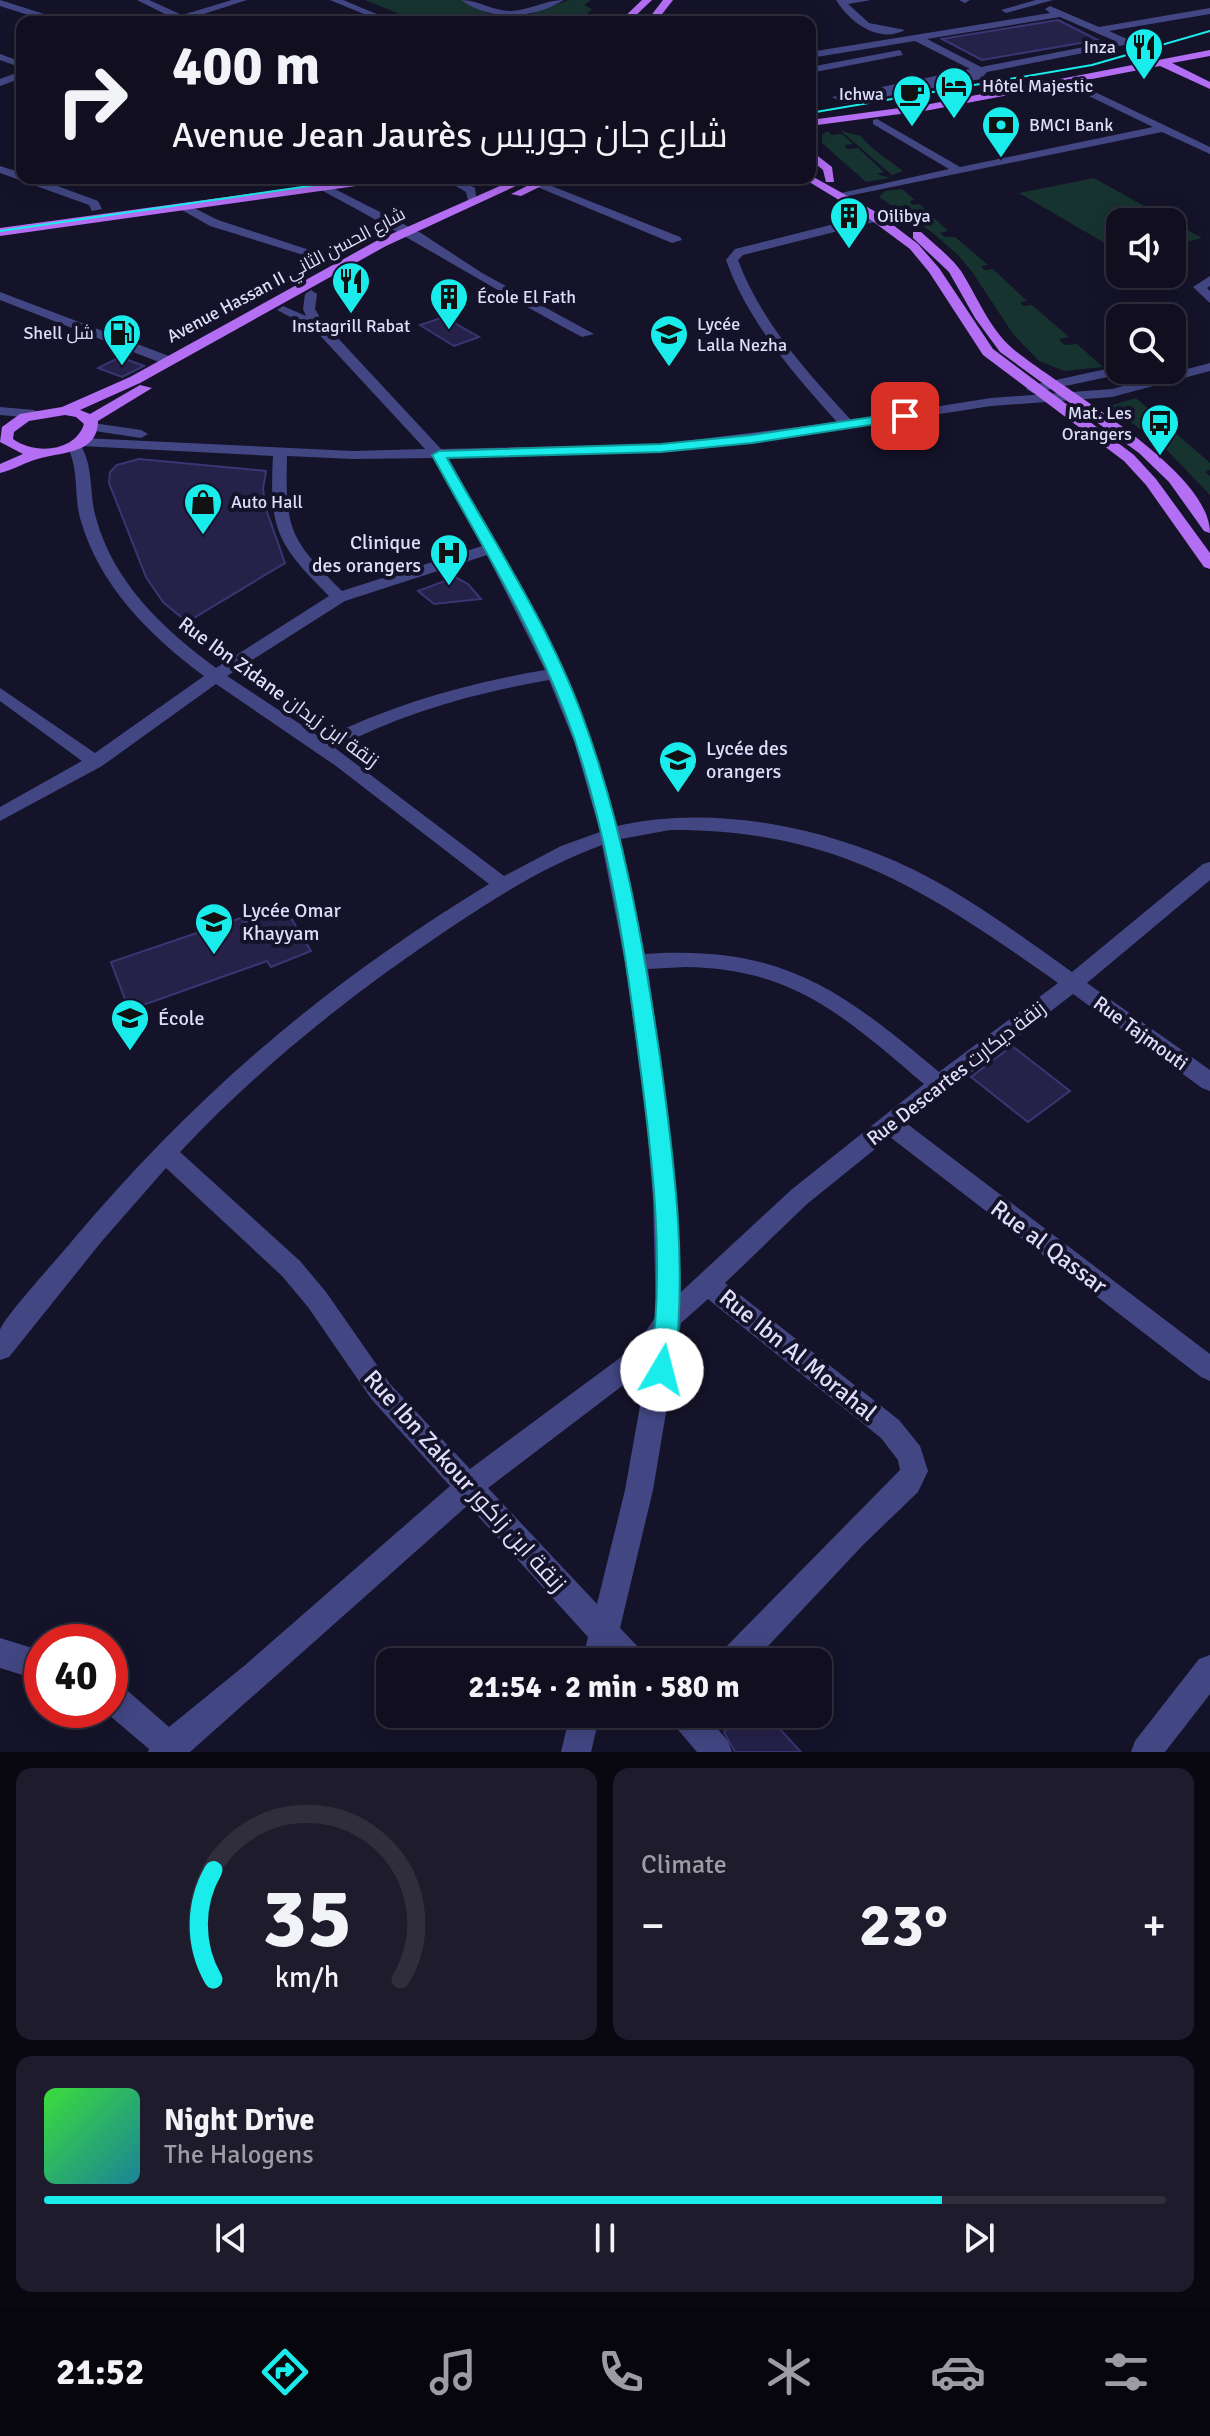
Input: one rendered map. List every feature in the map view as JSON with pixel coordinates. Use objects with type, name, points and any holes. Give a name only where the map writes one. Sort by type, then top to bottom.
[{"type":"main road","points":[[630,16],[647,0]]},
{"type":"main road","points":[[656,16],[668,0]]},
{"type":"main road","points":[[816,124],[901,115],[1162,61],[1210,56]]},
{"type":"main road","points":[[816,125],[877,122],[1004,100],[1011,93],[1072,84],[1162,61],[1210,86]]},
{"type":"main road","points":[[816,158],[828,169],[830,180]]},
{"type":"main road","points":[[816,171],[918,250],[935,271],[977,340],[997,360],[1034,389],[1050,391]]},
{"type":"main road","points":[[816,181],[907,227],[938,251],[954,270],[999,343],[1129,458],[1151,482],[1210,564]]},
{"type":"main road","points":[[0,223],[266,184]]},
{"type":"main road","points":[[0,232],[352,184]]},
{"type":"main road","points":[[502,184],[482,193],[479,202],[505,199],[533,184]]},
{"type":"main road","name":"Avenue Hassan II شارع الحسن الثاني","points":[[65,411],[117,389],[343,263],[515,184]]},
{"type":"main road","name":"Avenue Hassan II شارع الحسن الثاني","points":[[92,424],[412,233]]},
{"type":"main road","points":[[1071,397],[1150,455],[1174,479],[1210,528]]},
{"type":"main road","points":[[0,469],[43,452],[78,444],[92,424],[81,414],[65,411],[34,414],[17,421],[3,439],[23,451],[43,452]]},
{"type":"street","points":[[142,0],[177,16]]},
{"type":"street","points":[[188,16],[242,0]]},
{"type":"street","points":[[335,0],[376,16]]},
{"type":"street","points":[[466,0],[494,14],[514,15],[559,0]]},
{"type":"street","points":[[866,0],[842,1],[850,15],[879,32],[960,20],[1048,0]]},
{"type":"street","points":[[1032,2],[1162,61]]},
{"type":"street","points":[[0,3],[41,16]]},
{"type":"street","points":[[1097,30],[1210,11]]},
{"type":"street","points":[[816,54],[1059,14]]},
{"type":"street","points":[[916,37],[980,70],[983,75],[845,101],[837,97],[980,70],[1123,42]]},
{"type":"street","points":[[816,69],[935,47]]},
{"type":"street","points":[[1072,84],[1210,151]]},
{"type":"street","points":[[877,122],[960,171]]},
{"type":"street","points":[[843,193],[1160,129]]},
{"type":"street","points":[[1192,142],[1210,138]]},
{"type":"street","points":[[843,193],[929,175]]},
{"type":"street","points":[[43,184],[94,203],[96,209]]},
{"type":"street","points":[[460,184],[471,190],[479,202]]},
{"type":"street","points":[[546,184],[676,240]]},
{"type":"street","points":[[325,188],[412,233],[478,276],[587,334]]},
{"type":"street","points":[[184,207],[214,223],[343,263]]},
{"type":"street","points":[[848,425],[803,375],[758,309],[732,262],[739,252],[874,218]]},
{"type":"street","points":[[1210,280],[1200,285],[1199,289],[1210,299]]},
{"type":"street","points":[[311,294],[310,314],[319,327],[439,455],[556,673],[584,744],[610,834],[636,962],[660,1142],[669,1318],[639,1490],[600,1648]]},
{"type":"street","points":[[0,296],[169,361]]},
{"type":"street","points":[[283,310],[319,327]]},
{"type":"street","points":[[1186,364],[1210,361]]},
{"type":"street","points":[[1050,391],[1071,397],[1144,386],[1210,367]]},
{"type":"street","points":[[78,444],[187,446],[280,453],[439,455],[661,448],[848,425],[991,402],[1050,391],[1106,374]]},
{"type":"street","points":[[991,402],[1034,389]]},
{"type":"street","points":[[0,411],[34,414]]},
{"type":"street","points":[[92,424],[187,446]]},
{"type":"street","name":"Rue Ibn Zidane زنقة ابن زيدان","points":[[78,444],[85,508],[91,529],[110,571],[162,634],[216,676],[322,747],[503,885]]},
{"type":"street","points":[[280,453],[279,494],[284,527],[295,551],[339,597]]},
{"type":"street","points":[[0,815],[95,762],[216,676],[339,597],[490,549]]},
{"type":"street","points":[[322,747],[360,727],[413,706],[556,673]]},
{"type":"street","points":[[0,693],[95,762]]},
{"type":"street","name":"Rue Tajmouti","points":[[0,1349],[90,1237],[194,1121],[289,1035],[421,937],[503,885],[550,859],[610,834],[646,826],[753,830],[839,849],[882,864],[946,895],[1210,1082]]},
{"type":"street","name":"Rue Descartes زنقة ديكارت","points":[[708,1284],[799,1197],[889,1123],[1073,983],[1210,869]]},
{"type":"street","points":[[636,962],[714,960],[769,970],[799,982],[873,1029],[939,1084]]},
{"type":"street","name":"Rue al Qassar","points":[[889,1123],[1210,1369]]},
{"type":"street","name":"Rue Ibn Zakour زنقة ابن زاكور","points":[[165,1153],[307,1286],[328,1313],[356,1361],[468,1487],[600,1648]]},
{"type":"street","name":"Rue Ibn Al Morahal","points":[[170,1750],[468,1487],[645,1354],[669,1318],[708,1284],[890,1429],[910,1455],[914,1471],[908,1483],[854,1534],[746,1648]]},
{"type":"street","points":[[0,1653],[24,1660]]},
{"type":"street","points":[[1146,1752],[1210,1670]]},
{"type":"street","points":[[128,1712],[170,1750]]},
{"type":"street","points":[[576,1752],[582,1728]]},
{"type":"street","points":[[697,1728],[717,1752]]},
{"type":"green space","points":[[365,0],[461,0],[494,16],[404,16]]},
{"type":"green space","points":[[569,0],[591,0],[584,5],[592,9],[584,16],[525,16]]},
{"type":"green space","points":[[827,131],[832,135],[842,134],[853,144],[845,145],[847,149],[858,148],[884,172],[877,174],[890,178],[866,182],[822,143],[822,135]]},
{"type":"green space","points":[[841,131],[861,136],[903,171],[892,175]]},
{"type":"green space","points":[[1094,178],[1148,208],[1106,208],[1106,244],[1019,193]]},
{"type":"green space","points":[[902,189],[915,200],[910,201],[912,205],[919,204],[948,231],[940,233],[945,237],[955,237],[988,265],[981,266],[984,270],[993,269],[1027,301],[1020,302],[1023,306],[1032,305],[1069,337],[1059,339],[1064,345],[1077,344],[1103,367],[1064,371],[1039,361],[1013,334],[958,255],[933,233],[879,197],[885,191]]},
{"type":"green space","points":[[1186,229],[1202,238],[1186,242]]},
{"type":"green space","points":[[1136,398],[1163,422],[1155,425],[1162,431],[1171,429],[1210,463],[1210,470],[1205,472],[1210,476],[1210,495],[1164,447],[1109,406]]},
{"type":"building","points":[[1058,20],[1098,40],[982,60],[942,39]]},
{"type":"building","name":"École El Fath","points":[[444,317],[479,337],[454,346],[420,325]]},
{"type":"building","name":"Shell شل","points":[[120,357],[144,366],[122,377],[98,368]]},
{"type":"building","name":"Auto Hall","points":[[139,459],[266,471],[263,489],[266,509],[285,563],[187,622],[163,602],[146,577],[109,483],[110,472],[117,465]]},
{"type":"building","name":"Clinique des orangers","points":[[455,577],[468,584],[481,599],[434,604],[418,591]]},
{"type":"building","name":"Lycée Omar Khayyam","points":[[285,908],[311,951],[271,967],[267,961],[129,1010],[111,962],[241,918],[244,922]]},
{"type":"building","points":[[1012,1046],[1070,1091],[1028,1122],[971,1077]]},
{"type":"building","points":[[728,1728],[779,1728],[801,1752],[735,1752],[724,1732]]},
{"type":"tram line","points":[[816,112],[1092,65],[1210,31]]},
{"type":"tram line","points":[[0,231],[323,184]]},
{"type":"place","name":"Inza","points":[[1144,81]]},
{"type":"place","name":"Hôtel Majestic","points":[[954,120]]},
{"type":"place","name":"Ichwa","points":[[912,128]]},
{"type":"place","name":"BMCI Bank","points":[[1001,159]]},
{"type":"place","name":"Oilibya","points":[[849,250]]},
{"type":"place","name":"Instagrill Rabat","points":[[351,315]]},
{"type":"place","name":"École El Fath","points":[[449,331]]},
{"type":"place","name":"Shell شل","points":[[122,367]]},
{"type":"place","name":"Lycée Lalla Nezha","points":[[669,368]]},
{"type":"place","name":"Mat. Les Orangers","points":[[1160,457]]},
{"type":"place","name":"Auto Hall","points":[[203,536]]},
{"type":"place","name":"Clinique des orangers","points":[[449,587]]},
{"type":"place","name":"Lycée des orangers","points":[[678,794]]},
{"type":"place","name":"Lycée Omar Khayyam","points":[[214,956]]},
{"type":"place","name":"École","points":[[130,1052]]},
{"type":"route","points":[[662,1370],[669,1318],[665,1198],[657,1114],[636,962],[610,834],[574,716],[546,651],[439,455],[661,448],[752,439],[905,416]]}]
